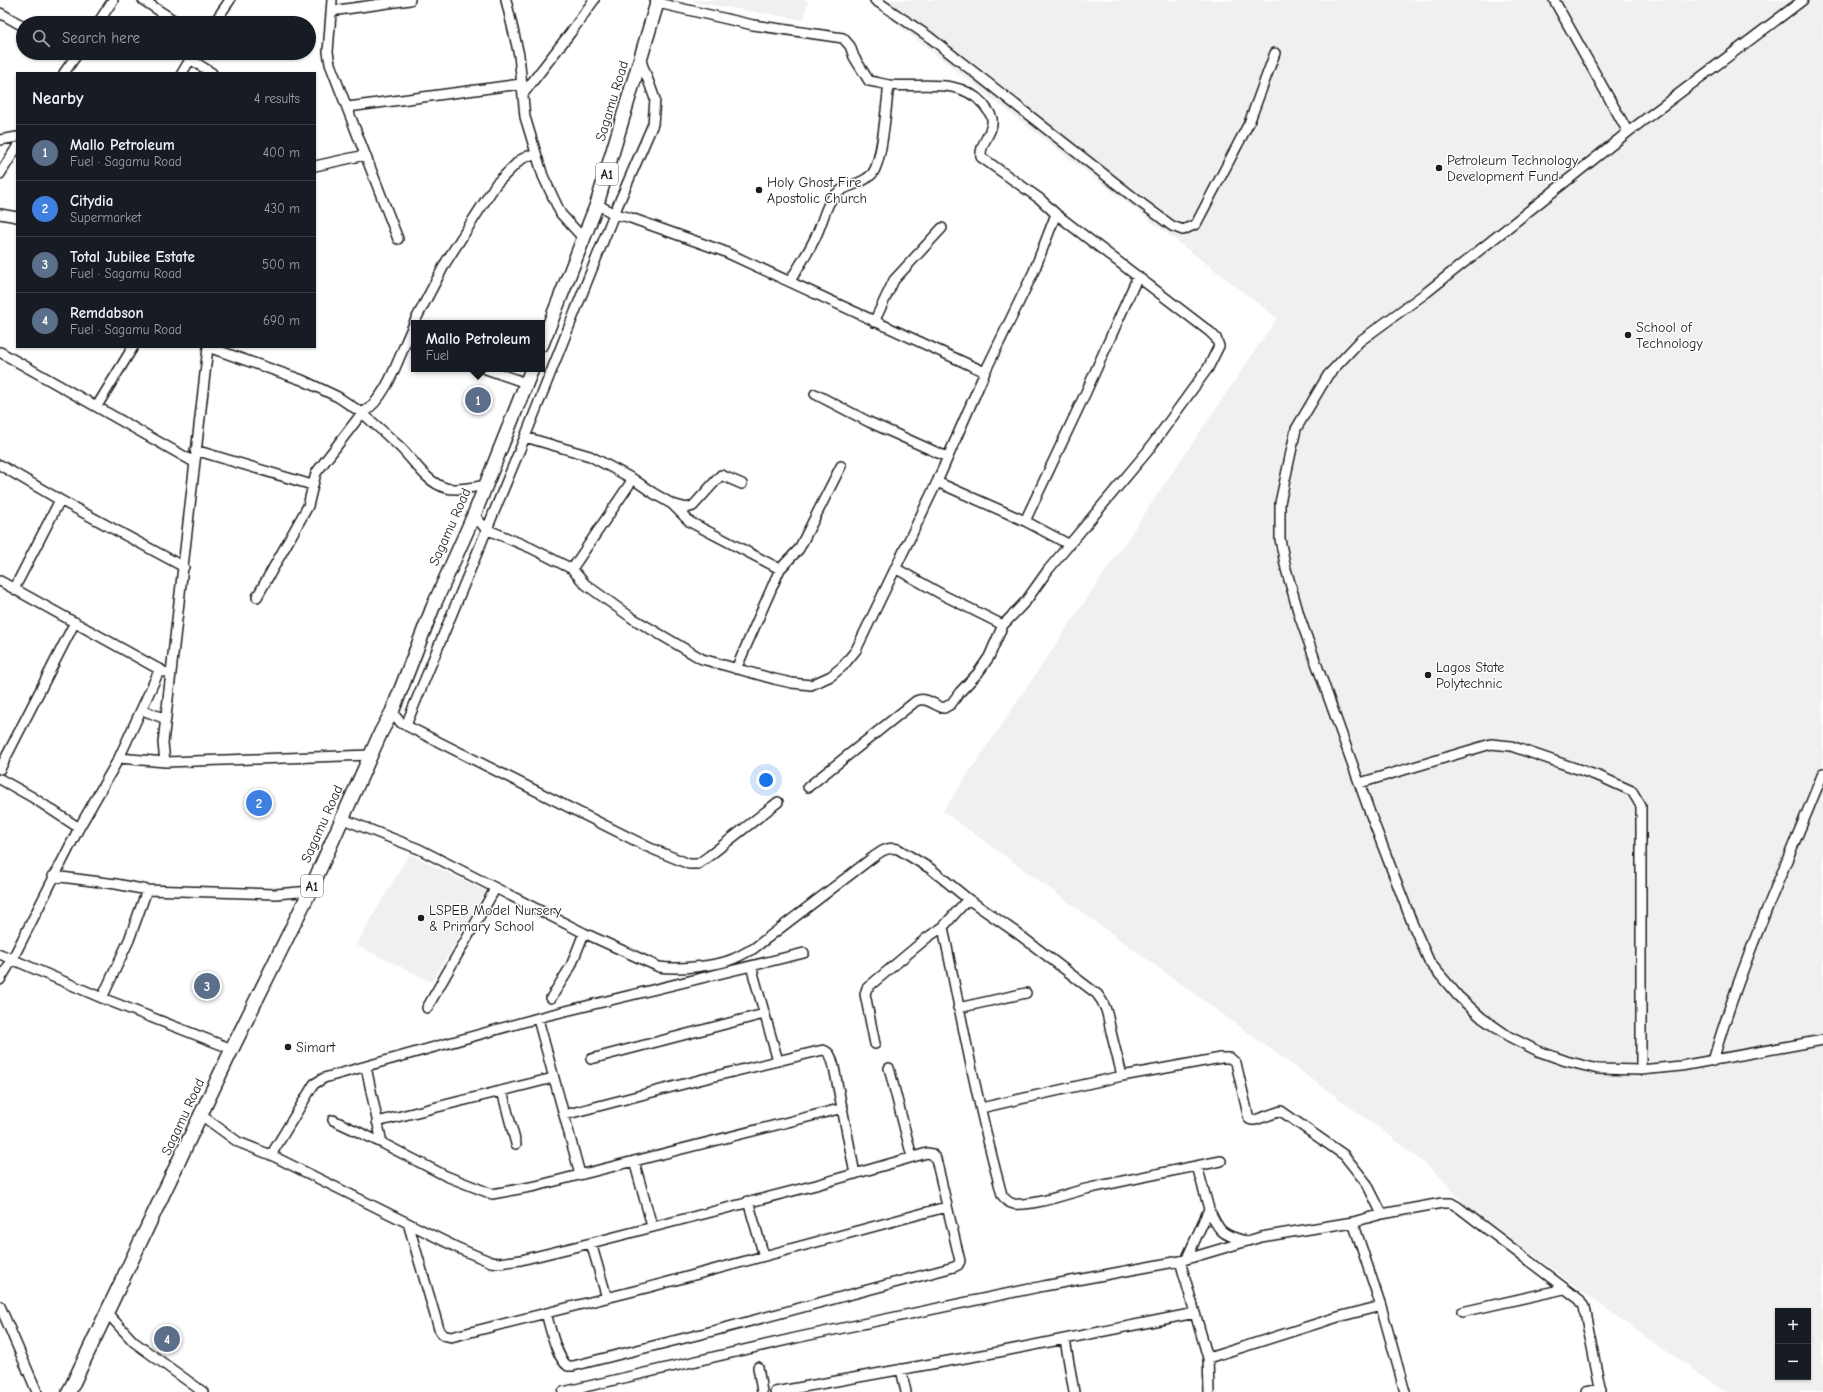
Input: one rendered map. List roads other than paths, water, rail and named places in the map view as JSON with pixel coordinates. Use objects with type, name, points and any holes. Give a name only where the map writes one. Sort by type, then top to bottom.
[{"type":"highway","name":"Sagamu Road","points":[[545,336],[597,204],[658,1]]},
{"type":"highway","name":"Sagamu Road","points":[[69,1392],[232,1049],[310,891],[381,732],[392,712],[433,607],[474,515],[531,372]]},
{"type":"street","points":[[103,16],[113,0]]},
{"type":"street","points":[[143,0],[167,16]]},
{"type":"street","points":[[219,16],[230,0]]},
{"type":"street","points":[[332,0],[328,52],[330,64],[348,107],[398,239]]},
{"type":"street","points":[[331,11],[410,0]]},
{"type":"street","points":[[506,0],[519,56],[525,117],[536,155],[555,204],[583,238]]},
{"type":"street","points":[[523,94],[572,32],[594,0]]},
{"type":"street","points":[[875,0],[928,36],[1137,200],[1172,226],[1183,230],[1196,224],[1250,124],[1275,53]]},
{"type":"street","points":[[1554,0],[1628,132]]},
{"type":"street","points":[[1803,0],[1628,132],[1427,292],[1360,341],[1328,375],[1296,429],[1280,503],[1280,539],[1286,569],[1300,618],[1413,925],[1430,963],[1458,996],[1482,1018],[1508,1036],[1538,1051],[1566,1061],[1598,1069],[1641,1070],[1712,1061],[1823,1040]]},
{"type":"street","points":[[658,1],[753,24],[842,38],[850,46],[854,57],[869,81],[889,85],[961,88],[975,95],[989,111],[992,119],[991,126],[982,144],[980,151],[981,157],[1040,199],[1056,214],[1210,332],[1216,338],[1219,346],[1208,368],[1147,452],[1048,570],[1026,601],[1003,625],[988,657],[978,672],[948,707],[940,707],[921,699],[916,701],[808,786]]},
{"type":"street","points":[[0,13],[16,22]]},
{"type":"street","points":[[64,72],[70,60]]},
{"type":"street","points":[[183,72],[190,60]]},
{"type":"street","points":[[197,60],[211,72]]},
{"type":"street","points":[[406,725],[525,437],[614,214],[653,124],[655,99],[641,61]]},
{"type":"street","points":[[348,107],[521,84]]},
{"type":"street","points":[[790,281],[816,235],[821,219],[837,192],[865,179],[872,174],[877,166],[889,85]]},
{"type":"street","points":[[0,140],[16,137]]},
{"type":"street","points":[[0,174],[16,149]]},
{"type":"street","points":[[316,166],[365,155]]},
{"type":"street","points":[[416,320],[446,262],[496,184],[520,160],[528,156],[536,155]]},
{"type":"street","points":[[597,204],[614,214],[628,217],[723,251],[985,372]]},
{"type":"street","points":[[0,214],[16,217]]},
{"type":"street","points":[[474,515],[486,529],[531,548],[572,570],[585,584],[650,629],[702,659],[736,670],[803,685],[819,683],[831,676],[843,666],[856,650],[937,482],[985,372],[1034,271],[1056,214]]},
{"type":"street","points":[[874,322],[894,280],[942,228]]},
{"type":"street","points":[[1025,521],[1086,392],[1138,276]]},
{"type":"street","points":[[257,597],[308,506],[312,485],[320,466],[362,413],[371,408],[381,396],[410,342]]},
{"type":"street","points":[[97,406],[132,348]]},
{"type":"street","points":[[165,762],[163,743],[170,675],[184,567],[195,450],[208,348]]},
{"type":"street","points":[[211,348],[302,380],[338,397],[362,413],[401,448],[414,465],[440,486],[448,488],[471,488],[486,485]]},
{"type":"street","points":[[0,352],[194,462]]},
{"type":"street","points":[[495,372],[526,383]]},
{"type":"street","points":[[815,394],[869,422],[947,457]]},
{"type":"street","points":[[525,437],[579,452],[633,479],[672,504],[690,522],[780,569]]},
{"type":"street","points":[[195,450],[312,485]]},
{"type":"street","points":[[0,465],[60,500],[184,567]]},
{"type":"street","points":[[736,670],[780,569],[799,549],[840,466]]},
{"type":"street","points":[[672,504],[688,508],[693,506],[721,475],[742,484]]},
{"type":"street","points":[[572,570],[633,479]]},
{"type":"street","points":[[937,482],[1025,521],[1070,545]]},
{"type":"street","points":[[14,589],[60,500]]},
{"type":"street","points":[[895,568],[943,595],[1003,625]]},
{"type":"street","points":[[0,581],[170,675]]},
{"type":"street","points":[[0,769],[75,622]]},
{"type":"street","points":[[0,980],[12,960],[79,828],[119,758],[160,669]]},
{"type":"street","points":[[142,710],[166,719]]},
{"type":"street","points":[[392,712],[401,723],[554,801],[650,848],[689,864],[698,864],[778,802]]},
{"type":"street","points":[[1360,783],[1491,744],[1511,746],[1601,777],[1632,791],[1641,806],[1641,1070]]},
{"type":"street","points":[[119,758],[165,762],[371,755]]},
{"type":"street","points":[[1712,1061],[1724,1019],[1763,918],[1823,773]]},
{"type":"street","points":[[0,779],[32,797],[79,828]]},
{"type":"street","points":[[343,819],[419,849],[584,933],[659,967],[669,968],[732,960],[753,949],[872,858],[892,847],[898,849],[931,869],[968,899],[1017,933],[1100,998],[1106,1008],[1122,1076]]},
{"type":"street","points":[[54,876],[116,884],[147,890],[276,894],[310,891]]},
{"type":"street","points":[[427,1008],[495,889]]},
{"type":"street","points":[[102,998],[129,940],[147,890]]},
{"type":"street","points":[[875,1044],[866,994],[867,988],[928,937],[943,927],[968,899]]},
{"type":"street","points":[[943,927],[958,1008],[980,1108],[1002,1195],[1006,1201],[1012,1204],[1036,1201],[1114,1182],[1221,1161]]},
{"type":"street","points":[[551,998],[571,966],[584,933]]},
{"type":"street","points":[[271,1155],[314,1084],[324,1078],[538,1019],[804,953]]},
{"type":"street","points":[[0,954],[102,998],[232,1049]]},
{"type":"street","points":[[751,966],[778,1060]]},
{"type":"street","points":[[958,1008],[1026,993]]},
{"type":"street","points":[[591,1059],[764,1014]]},
{"type":"street","points":[[538,1019],[580,1174]]},
{"type":"street","points":[[564,1116],[778,1060],[823,1050],[827,1051],[831,1055],[843,1108],[855,1174]]},
{"type":"street","points":[[980,1108],[1122,1076],[1220,1058],[1230,1058],[1236,1063],[1249,1119],[1255,1120],[1281,1111],[1324,1140],[1344,1155],[1367,1184],[1382,1214]]},
{"type":"street","points":[[366,1067],[382,1143]]},
{"type":"street","points":[[889,1068],[912,1157]]},
{"type":"street","points":[[377,1122],[553,1078]]},
{"type":"street","points":[[502,1091],[516,1144]]},
{"type":"street","points":[[333,1120],[446,1176],[492,1194],[509,1192],[843,1108]]},
{"type":"street","points":[[201,1115],[238,1142],[271,1155],[458,1248],[491,1262],[499,1263],[541,1256],[855,1174],[927,1153],[932,1154],[936,1159],[946,1207],[960,1261],[958,1265],[590,1363],[568,1366],[565,1364],[557,1347],[546,1313]]},
{"type":"street","points":[[634,1161],[652,1226]]},
{"type":"street","points":[[1197,1166],[1209,1209],[1222,1232],[1231,1238],[1246,1241]]},
{"type":"street","points":[[748,1201],[764,1256]]},
{"type":"street","points":[[562,1392],[800,1337],[1044,1286],[1183,1260],[1246,1241],[1294,1230],[1353,1222],[1382,1214],[1442,1203],[1451,1203],[1458,1207],[1580,1300],[1584,1307],[1601,1390],[1586,1392]]},
{"type":"street","points":[[408,1223],[439,1329],[443,1335],[452,1337],[606,1298],[946,1207]]},
{"type":"street","points":[[1209,1209],[1183,1260],[1195,1312],[1208,1358],[1209,1392]]},
{"type":"street","points":[[1353,1222],[1381,1306],[1405,1392]]},
{"type":"street","points":[[591,1243],[606,1298]]},
{"type":"street","points":[[1462,1312],[1564,1289]]},
{"type":"street","points":[[0,1306],[37,1392]]},
{"type":"street","points":[[1208,1358],[1381,1306]]},
{"type":"street","points":[[775,1392],[1065,1340],[1195,1312]]},
{"type":"street","points":[[107,1313],[134,1342],[203,1392]]},
{"type":"street","points":[[1065,1340],[1074,1392]]},
{"type":"street","points":[[758,1367],[762,1392]]},
{"type":"street","points":[[901,1369],[906,1392]]},
{"type":"street","points":[[834,1382],[836,1392]]},
{"type":"place","name":"Petroleum Technology Development Fund","points":[[1439,168]]},
{"type":"place","name":"Holy Ghost Fire Apostolic Church","points":[[759,190]]},
{"type":"place","name":"School of Technology","points":[[1628,335]]},
{"type":"place","name":"Mallo Petroleum","points":[[478,400]]},
{"type":"place","name":"Lagos State Polytechnic","points":[[1428,675]]},
{"type":"place","name":"Citydia","points":[[259,803]]},
{"type":"place","name":"LSPEB Model Nursery & Primary School","points":[[421,918]]},
{"type":"place","name":"Total Jubilee Estate","points":[[207,986]]},
{"type":"place","name":"Simart","points":[[288,1047]]},
{"type":"place","name":"Remdabson","points":[[167,1339]]}]
